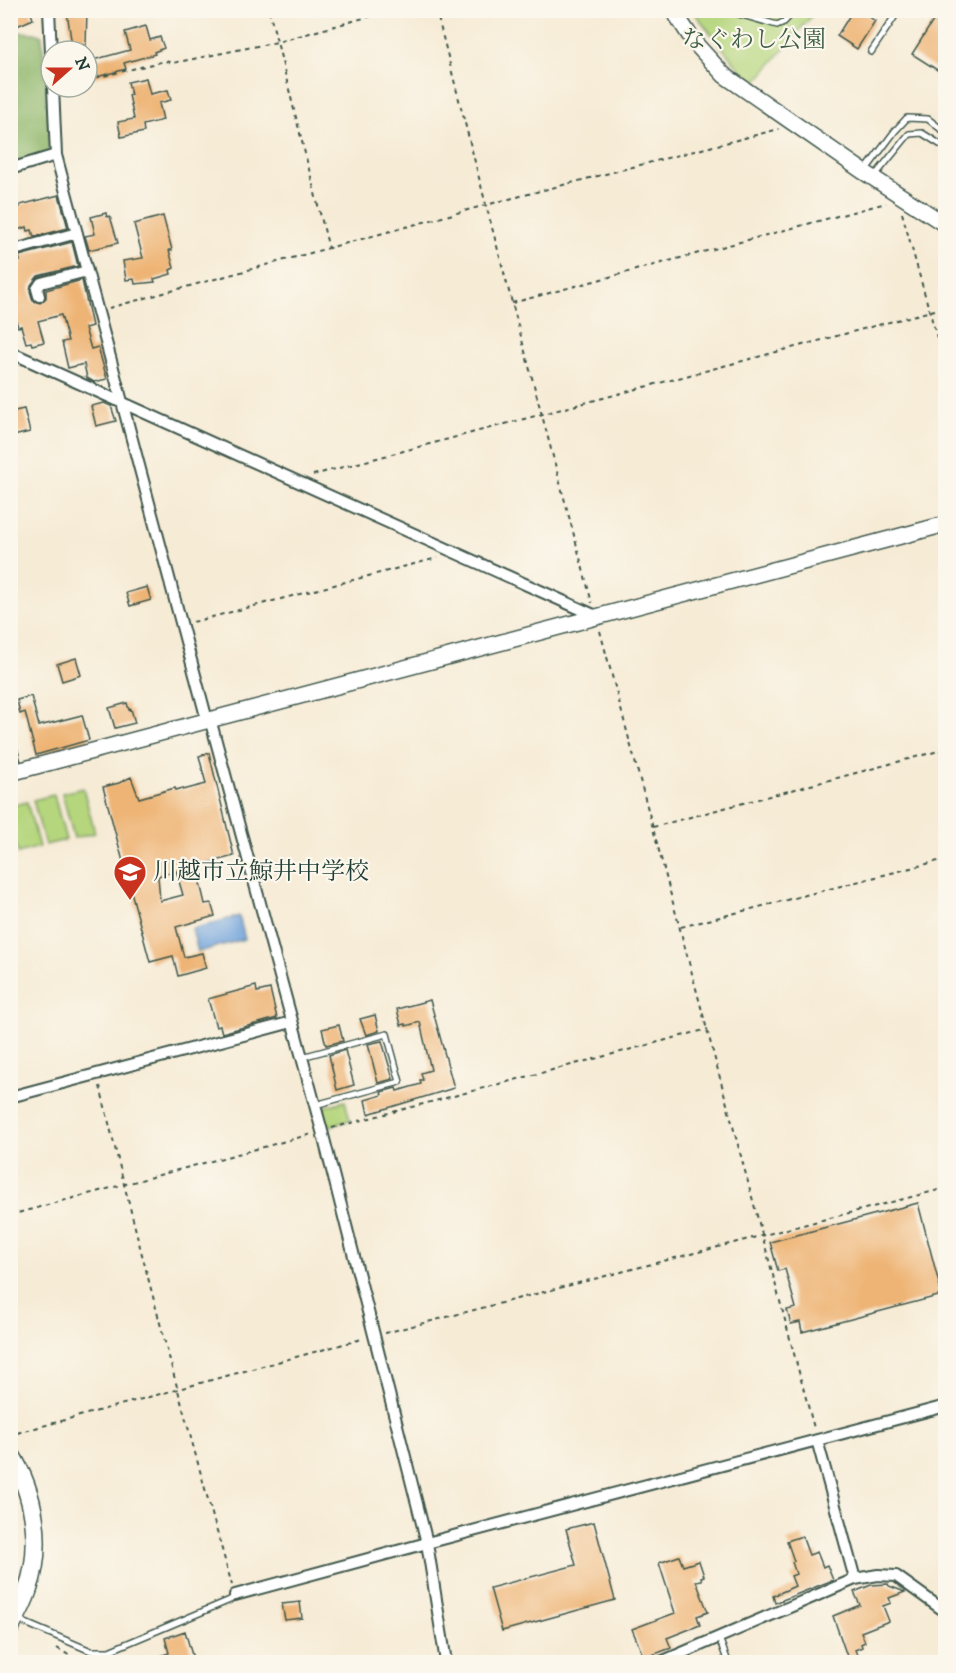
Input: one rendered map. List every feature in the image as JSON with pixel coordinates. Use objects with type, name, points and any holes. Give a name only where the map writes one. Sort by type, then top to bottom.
[{"type":"main road","points":[[10,1454],[16,1463],[29,1497],[36,1541],[28,1590],[12,1623]]},
{"type":"street","points":[[49,10],[50,39]]},
{"type":"street","points":[[673,10],[694,42],[724,75],[868,175],[945,225]]},
{"type":"street","points":[[54,99],[56,155],[182,625],[322,1131],[427,1543],[446,1662]]},
{"type":"street","points":[[10,169],[56,155]]},
{"type":"street","points":[[18,249],[77,233]]},
{"type":"street","points":[[39,296],[37,289],[41,283],[87,271]]},
{"type":"street","points":[[10,352],[596,616]]},
{"type":"street","points":[[10,745],[14,772],[945,524]]},
{"type":"street","points":[[10,1098],[292,1022]]},
{"type":"street","points":[[235,1595],[945,1406]]},
{"type":"street","points":[[817,1440],[855,1579]]},
{"type":"street","points":[[661,1662],[855,1579],[878,1575],[896,1576],[945,1612]]},
{"type":"lane","points":[[725,10],[777,25],[784,22],[795,10]]},
{"type":"lane","points":[[871,52],[899,10]]},
{"type":"lane","points":[[868,175],[895,131],[907,118],[928,119],[945,133]]},
{"type":"lane","points":[[868,175],[909,134],[922,133],[945,148]]},
{"type":"lane","points":[[302,1057],[387,1034],[400,1082],[315,1105]]},
{"type":"lane","points":[[12,1623],[91,1651],[109,1651],[230,1600],[235,1595]]},
{"type":"lane","points":[[719,1638],[728,1662]]},
{"type":"path","points":[[269,10],[329,249]]},
{"type":"path","points":[[99,77],[165,61],[173,63],[277,42],[393,10]]},
{"type":"path","points":[[436,10],[512,303],[817,1440]]},
{"type":"path","points":[[98,311],[486,205],[779,129],[787,119]]},
{"type":"path","points":[[512,303],[888,202],[896,193]]},
{"type":"path","points":[[896,193],[945,370]]},
{"type":"path","points":[[295,479],[945,307]]},
{"type":"path","points":[[182,625],[457,553]]},
{"type":"path","points":[[653,827],[945,749]]},
{"type":"path","points":[[680,927],[945,858]]},
{"type":"path","points":[[10,1215],[708,1029]]},
{"type":"path","points":[[97,1074],[177,1389],[235,1595]]},
{"type":"path","points":[[17,1433],[374,1336],[945,1188]]},
{"type":"green space","name":"なぐわし公園","points":[[693,11],[816,11],[755,83],[737,66]]},
{"type":"green space","points":[[17,32],[35,33],[42,36],[42,39],[39,39],[39,99],[47,99],[49,152],[42,156],[11,163],[11,38]]},
{"type":"green space","points":[[83,788],[95,833],[74,838],[62,793]]},
{"type":"green space","points":[[54,795],[66,840],[45,845],[33,800]]},
{"type":"green space","points":[[27,802],[39,847],[18,853],[11,823],[11,806]]},
{"type":"green space","points":[[345,1101],[350,1120],[331,1126],[323,1121],[319,1108]]},
{"type":"water","points":[[239,916],[245,939],[198,952],[192,929]]},
{"type":"building","points":[[22,10],[30,10],[33,19],[10,29],[10,16]]},
{"type":"building","points":[[87,10],[86,39],[71,39],[67,12]]},
{"type":"building","points":[[853,10],[859,10],[875,21],[857,49],[837,36]]},
{"type":"building","points":[[940,10],[945,10],[945,75],[912,54]]},
{"type":"building","points":[[146,26],[150,40],[160,37],[164,48],[154,52],[155,54],[124,63],[126,69],[99,76],[99,58],[130,50],[125,32]]},
{"type":"building","points":[[146,78],[150,94],[168,90],[171,100],[159,103],[163,120],[143,125],[144,132],[121,137],[118,122],[134,119],[128,82]]},
{"type":"building","points":[[59,195],[68,228],[34,237],[32,230],[28,231],[27,227],[10,232],[10,210],[20,205]]},
{"type":"building","points":[[106,213],[107,217],[110,216],[118,243],[89,250],[85,236],[95,234],[91,217]]},
{"type":"building","points":[[163,216],[172,250],[169,250],[174,268],[170,270],[171,274],[154,279],[155,282],[135,284],[134,279],[126,280],[123,261],[143,258],[134,224]]},
{"type":"building","points":[[72,242],[78,266],[38,276],[31,285],[30,291],[33,301],[40,303],[46,298],[46,290],[82,280],[92,326],[85,328],[91,349],[98,347],[107,379],[94,382],[87,378],[84,364],[68,368],[62,342],[68,341],[61,315],[38,321],[44,342],[32,345],[31,342],[26,343],[10,302],[10,264],[20,261],[19,256]]},
{"type":"building","points":[[104,403],[111,406],[116,421],[96,426],[91,406]]},
{"type":"building","points":[[24,409],[30,432],[13,436],[10,412]]},
{"type":"building","points":[[147,587],[151,600],[130,606],[126,593]]},
{"type":"building","points":[[76,658],[81,675],[62,681],[57,664]]},
{"type":"building","points":[[31,696],[39,726],[82,715],[89,740],[36,755],[25,712],[20,714],[17,700]]},
{"type":"building","points":[[127,703],[135,723],[115,728],[109,708]]},
{"type":"building","points":[[209,753],[234,856],[196,866],[205,904],[211,903],[215,916],[176,927],[184,957],[202,953],[206,968],[178,976],[173,956],[150,962],[103,787],[131,777],[139,798],[175,788],[176,790],[183,788],[183,790],[206,784],[199,756]],"holes":[[[176,871],[183,895],[160,901],[158,876]]]},
{"type":"building","points":[[256,986],[257,992],[270,989],[277,1018],[222,1033],[220,1026],[216,1027],[208,999]]},
{"type":"building","points":[[430,1000],[454,1088],[368,1114],[365,1100],[382,1095],[381,1092],[396,1088],[397,1091],[421,1084],[420,1080],[423,1080],[421,1073],[431,1070],[420,1022],[401,1025],[397,1009]]},
{"type":"building","points":[[375,1015],[379,1031],[366,1035],[360,1019]]},
{"type":"building","points":[[339,1025],[343,1041],[326,1045],[322,1029]]},
{"type":"building","points":[[382,1041],[393,1079],[378,1083],[368,1044]]},
{"type":"building","points":[[345,1050],[354,1085],[337,1090],[329,1055]]},
{"type":"building","points":[[918,1203],[942,1295],[802,1332],[800,1322],[791,1324],[787,1310],[796,1308],[785,1269],[778,1271],[770,1242]]},
{"type":"building","points":[[594,1522],[615,1600],[502,1631],[490,1588],[576,1565],[566,1529]]},
{"type":"building","points":[[802,1536],[809,1555],[817,1552],[823,1567],[827,1565],[833,1580],[775,1603],[773,1596],[795,1586],[791,1576],[796,1574],[792,1562],[794,1561],[787,1541]]},
{"type":"building","points":[[679,1556],[683,1566],[699,1561],[704,1576],[701,1577],[702,1580],[696,1581],[708,1612],[697,1616],[700,1625],[667,1638],[671,1648],[644,1658],[632,1629],[675,1613],[659,1563]]},
{"type":"building","points":[[888,1584],[905,1592],[889,1598],[891,1603],[883,1606],[889,1621],[861,1632],[865,1642],[861,1644],[862,1647],[855,1650],[860,1662],[849,1662],[833,1616],[860,1605],[854,1592],[871,1585]]},
{"type":"building","points":[[300,1602],[302,1618],[285,1620],[282,1604]]},
{"type":"building","points":[[185,1631],[194,1662],[147,1662],[147,1660],[169,1653],[165,1638]]},
{"type":"place","name":"川越市立鯨井中学校","points":[[130,901]]}]
